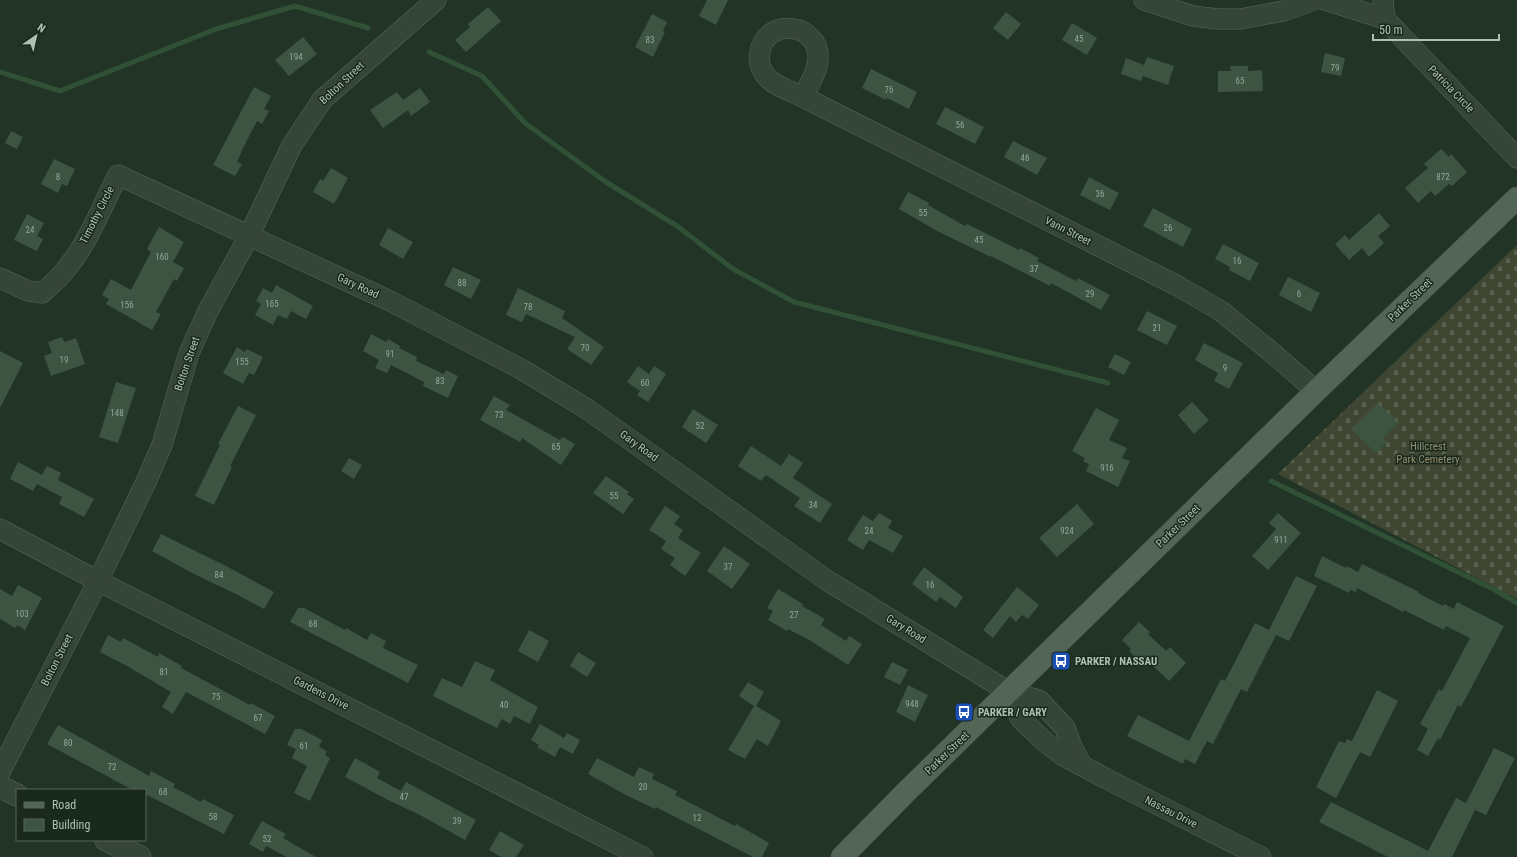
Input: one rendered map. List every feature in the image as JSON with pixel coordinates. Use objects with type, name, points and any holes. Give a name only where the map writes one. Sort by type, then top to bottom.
[{"type":"main road","name":"Parker Street","points":[[842,857],[1316,391],[1517,198]]},
{"type":"street","name":"Bolton Street","points":[[0,772],[98,581],[145,484],[162,445],[188,353],[208,311],[249,236],[292,145],[322,100],[436,0]]},
{"type":"street","points":[[1144,0],[1193,16],[1218,19],[1240,19],[1284,11],[1314,0]]},
{"type":"street","name":"Patricia Circle","points":[[1325,0],[1384,10],[1517,158]]},
{"type":"street","name":"Vann Street","points":[[803,97],[1169,282],[1222,311],[1316,391]]},
{"type":"street","name":"Timothy Circle","points":[[0,278],[28,290],[42,293],[62,273],[91,231],[118,175],[249,236]]},
{"type":"street","name":"Gary Road","points":[[249,236],[390,301],[521,369],[587,409],[828,581],[1009,692]]},
{"type":"street","name":"Gardens Drive","points":[[0,529],[98,581],[643,857]]},
{"type":"street","name":"Nassau Drive","points":[[1009,692],[1039,700],[1064,728],[1081,764],[1105,778],[1261,857]]},
{"type":"street","points":[[0,787],[16,795]]},
{"type":"street","points":[[108,841],[140,857]]},
{"type":"green space","name":"Hillcrest Park Cemetery","points":[[1517,245],[1517,599],[1278,474]]},
{"type":"building","points":[[707,0],[728,0],[716,25],[699,16]]},
{"type":"building","points":[[488,7],[501,21],[466,52],[455,40],[470,27],[468,24]]},
{"type":"building","points":[[1006,12],[1021,24],[1008,40],[993,28]]},
{"type":"building","points":[[652,14],[667,22],[663,31],[665,32],[653,57],[635,47]]},
{"type":"building","points":[[1072,23],[1097,38],[1087,55],[1062,40]]},
{"type":"building","points":[[303,37],[317,54],[289,76],[275,60]]},
{"type":"building","points":[[1325,53],[1345,58],[1341,76],[1321,72]]},
{"type":"building","points":[[1147,57],[1174,66],[1168,85],[1143,76],[1141,81],[1121,74],[1126,58],[1144,65]]},
{"type":"building","points":[[1230,66],[1248,66],[1248,71],[1262,70],[1263,91],[1218,92],[1218,71],[1231,71]]},
{"type":"building","points":[[871,69],[917,92],[909,109],[862,88]]},
{"type":"building","points":[[254,87],[271,96],[264,109],[269,111],[262,124],[257,121],[237,162],[242,164],[235,176],[213,165]]},
{"type":"building","points":[[420,88],[430,102],[411,116],[408,110],[383,128],[370,110],[397,92],[403,100]]},
{"type":"building","points":[[945,107],[984,127],[975,144],[936,124]]},
{"type":"building","points":[[11,131],[23,137],[17,149],[5,143]]},
{"type":"building","points":[[1013,141],[1047,158],[1037,175],[1004,157]]},
{"type":"building","points":[[1441,149],[1449,157],[1451,154],[1467,172],[1452,186],[1449,184],[1435,196],[1431,191],[1418,203],[1405,188],[1428,168],[1424,164]]},
{"type":"building","points":[[54,159],[75,169],[67,186],[62,184],[58,193],[41,184]]},
{"type":"building","points":[[331,168],[348,178],[334,204],[313,192],[320,179],[323,181]]},
{"type":"building","points":[[1089,177],[1119,193],[1110,210],[1080,195]]},
{"type":"building","points":[[908,192],[929,203],[928,205],[965,226],[967,224],[1019,250],[1020,248],[1039,258],[1037,261],[1076,281],[1078,278],[1110,295],[1101,310],[1051,283],[1050,286],[939,232],[899,209]]},
{"type":"building","points":[[1153,208],[1192,229],[1183,247],[1143,226]]},
{"type":"building","points":[[1379,213],[1390,226],[1378,236],[1384,243],[1369,257],[1362,248],[1349,260],[1335,244],[1345,235],[1349,240]]},
{"type":"building","points":[[27,214],[44,223],[37,236],[43,239],[37,251],[14,240]]},
{"type":"building","points":[[159,227],[184,242],[173,262],[184,268],[177,281],[174,279],[156,312],[161,314],[152,330],[106,304],[109,299],[102,295],[111,279],[131,290],[151,252],[147,249]]},
{"type":"building","points":[[388,228],[413,242],[403,259],[379,245]]},
{"type":"building","points":[[1223,244],[1259,263],[1250,281],[1229,270],[1230,267],[1215,259]]},
{"type":"building","points":[[453,267],[481,280],[471,299],[444,285]]},
{"type":"building","points":[[1288,277],[1320,293],[1311,312],[1279,295]]},
{"type":"building","points":[[276,285],[313,306],[306,319],[291,311],[287,319],[278,315],[273,325],[255,315],[261,304],[256,301],[263,288],[272,293]]},
{"type":"building","points":[[518,288],[565,311],[562,318],[604,347],[591,365],[567,349],[575,337],[526,314],[522,322],[506,315]]},
{"type":"building","points":[[1147,311],[1177,326],[1167,345],[1137,330]]},
{"type":"building","points":[[371,334],[386,342],[388,339],[400,346],[399,348],[417,357],[416,361],[444,374],[446,370],[458,376],[448,398],[423,386],[424,382],[391,365],[387,373],[375,368],[379,360],[363,351]]},
{"type":"building","points":[[62,337],[64,342],[76,338],[85,364],[51,376],[44,356],[52,353],[48,342]]},
{"type":"building","points":[[1204,343],[1243,363],[1229,389],[1214,381],[1218,373],[1195,360]]},
{"type":"building","points":[[237,347],[245,352],[247,349],[263,357],[254,375],[249,373],[243,384],[223,373]]},
{"type":"building","points":[[0,351],[23,363],[0,408]]},
{"type":"building","points":[[1115,354],[1131,362],[1124,375],[1108,367]]},
{"type":"building","points":[[638,366],[649,374],[654,366],[666,374],[648,402],[637,395],[640,391],[627,382]]},
{"type":"building","points":[[116,382],[136,388],[118,443],[99,437]]},
{"type":"building","points":[[494,396],[510,405],[506,410],[560,440],[563,437],[575,444],[561,465],[522,438],[520,442],[480,420]]},
{"type":"building","points":[[1192,402],[1209,420],[1194,434],[1178,415]]},
{"type":"building","points":[[1378,403],[1398,423],[1383,438],[1387,442],[1376,453],[1351,429]]},
{"type":"building","points":[[238,406],[256,415],[230,466],[232,467],[214,505],[195,496],[220,445],[218,444]]},
{"type":"building","points":[[1096,408],[1119,420],[1109,440],[1127,448],[1122,458],[1130,461],[1118,487],[1086,471],[1089,464],[1083,461],[1085,458],[1072,451]]},
{"type":"building","points":[[693,409],[718,425],[706,443],[682,427]]},
{"type":"building","points":[[751,446],[781,466],[789,454],[803,463],[793,478],[832,504],[820,523],[794,506],[800,498],[766,475],[761,481],[738,466]]},
{"type":"building","points":[[349,458],[362,465],[354,479],[341,471]]},
{"type":"building","points":[[18,462],[42,475],[47,466],[61,473],[58,480],[94,499],[84,517],[59,504],[62,497],[37,484],[33,491],[10,479]]},
{"type":"building","points":[[606,476],[629,492],[627,494],[634,499],[623,514],[593,493]]},
{"type":"building","points":[[1077,504],[1094,524],[1057,557],[1039,538]]},
{"type":"building","points":[[665,506],[680,516],[674,524],[683,530],[678,538],[701,553],[685,576],[670,565],[675,558],[661,549],[666,541],[649,530]]},
{"type":"building","points":[[879,513],[892,521],[888,528],[903,536],[893,553],[869,540],[863,550],[847,540],[863,515],[873,521]]},
{"type":"building","points":[[1278,513],[1301,533],[1268,570],[1252,556],[1276,529],[1269,523]]},
{"type":"building","points":[[161,534],[228,567],[274,592],[264,609],[152,551]]},
{"type":"building","points":[[724,546],[750,564],[732,589],[707,571]]},
{"type":"building","points":[[1322,556],[1346,568],[1347,566],[1358,572],[1362,564],[1419,592],[1418,593],[1443,606],[1444,604],[1454,609],[1457,602],[1504,626],[1461,707],[1458,705],[1440,740],[1438,738],[1428,756],[1417,750],[1428,729],[1420,724],[1439,689],[1442,691],[1470,638],[1446,626],[1444,630],[1404,610],[1403,612],[1357,588],[1356,592],[1350,590],[1349,593],[1314,576]]},
{"type":"building","points":[[924,567],[963,597],[956,608],[940,597],[936,602],[912,584]]},
{"type":"building","points":[[1296,576],[1317,586],[1289,641],[1276,635],[1247,692],[1241,689],[1213,744],[1207,741],[1195,764],[1185,759],[1183,764],[1127,736],[1138,715],[1189,741],[1221,679],[1225,681],[1255,623],[1269,630]]},
{"type":"building","points":[[18,585],[42,598],[25,630],[17,625],[15,628],[0,619],[0,589],[12,596]]},
{"type":"building","points":[[1017,587],[1039,605],[1028,619],[1022,615],[1016,622],[1010,616],[993,638],[983,630]]},
{"type":"building","points":[[778,589],[803,604],[802,606],[825,619],[821,625],[846,641],[849,636],[862,644],[848,665],[811,641],[788,629],[787,631],[768,620],[773,611],[767,608]]},
{"type":"building","points":[[298,608],[304,608],[367,640],[371,633],[386,641],[383,648],[418,665],[408,683],[290,622]]},
{"type":"building","points":[[1139,622],[1150,632],[1148,634],[1166,651],[1170,647],[1186,663],[1169,681],[1150,663],[1145,667],[1129,651],[1131,649],[1122,640]]},
{"type":"building","points":[[529,630],[549,641],[538,662],[518,651]]},
{"type":"building","points":[[108,635],[121,642],[123,638],[158,657],[159,653],[182,666],[181,668],[250,705],[251,703],[275,716],[265,734],[186,692],[173,714],[162,707],[171,692],[100,652]]},
{"type":"building","points":[[578,652],[596,663],[587,677],[570,666]]},
{"type":"building","points":[[475,661],[495,670],[490,680],[538,707],[530,724],[514,716],[510,724],[502,719],[497,728],[433,696],[442,678],[462,687]]},
{"type":"building","points":[[892,662],[908,670],[900,685],[884,677]]},
{"type":"building","points":[[748,682],[764,692],[756,706],[781,721],[768,746],[757,739],[745,759],[728,750],[754,706],[739,696]]},
{"type":"building","points":[[908,685],[928,695],[915,722],[896,712]]},
{"type":"building","points":[[1377,690],[1398,701],[1370,757],[1360,752],[1336,798],[1316,787],[1339,741],[1345,743],[1347,739],[1352,741]]},
{"type":"building","points":[[540,724],[564,738],[567,733],[580,740],[573,754],[560,747],[555,757],[537,747],[539,745],[531,740]]},
{"type":"building","points":[[58,725],[149,776],[151,771],[175,784],[173,787],[201,802],[203,799],[234,815],[224,834],[146,795],[146,789],[131,789],[47,744]]},
{"type":"building","points":[[295,729],[301,729],[322,740],[319,747],[327,751],[325,755],[330,758],[310,801],[294,793],[307,766],[292,758],[296,749],[287,745]]},
{"type":"building","points":[[1494,748],[1515,758],[1486,815],[1475,810],[1452,857],[1388,857],[1319,822],[1331,802],[1428,851],[1456,798],[1466,803]]},
{"type":"building","points":[[355,758],[380,772],[377,778],[401,791],[406,782],[476,820],[465,840],[420,815],[345,777]]},
{"type":"building","points":[[597,758],[634,777],[639,767],[654,774],[652,779],[677,791],[675,795],[735,826],[736,824],[769,843],[762,857],[753,857],[656,807],[655,809],[626,795],[588,774]]},
{"type":"building","points":[[262,821],[286,834],[283,838],[316,857],[287,857],[266,846],[263,852],[249,844]]},
{"type":"building","points":[[500,831],[524,845],[516,857],[501,857],[489,850]]},
{"type":"waterway","points":[[0,72],[60,91],[216,29],[295,6],[368,28]]},
{"type":"waterway","points":[[429,52],[482,76],[525,123],[606,182],[677,226],[733,269],[794,302],[1108,383]]},
{"type":"waterway","points":[[1271,481],[1495,590],[1517,603]]},
{"type":"place","name":"PARKER / NASSAU","points":[[1061,661]]},
{"type":"place","name":"PARKER / GARY","points":[[964,712]]}]
